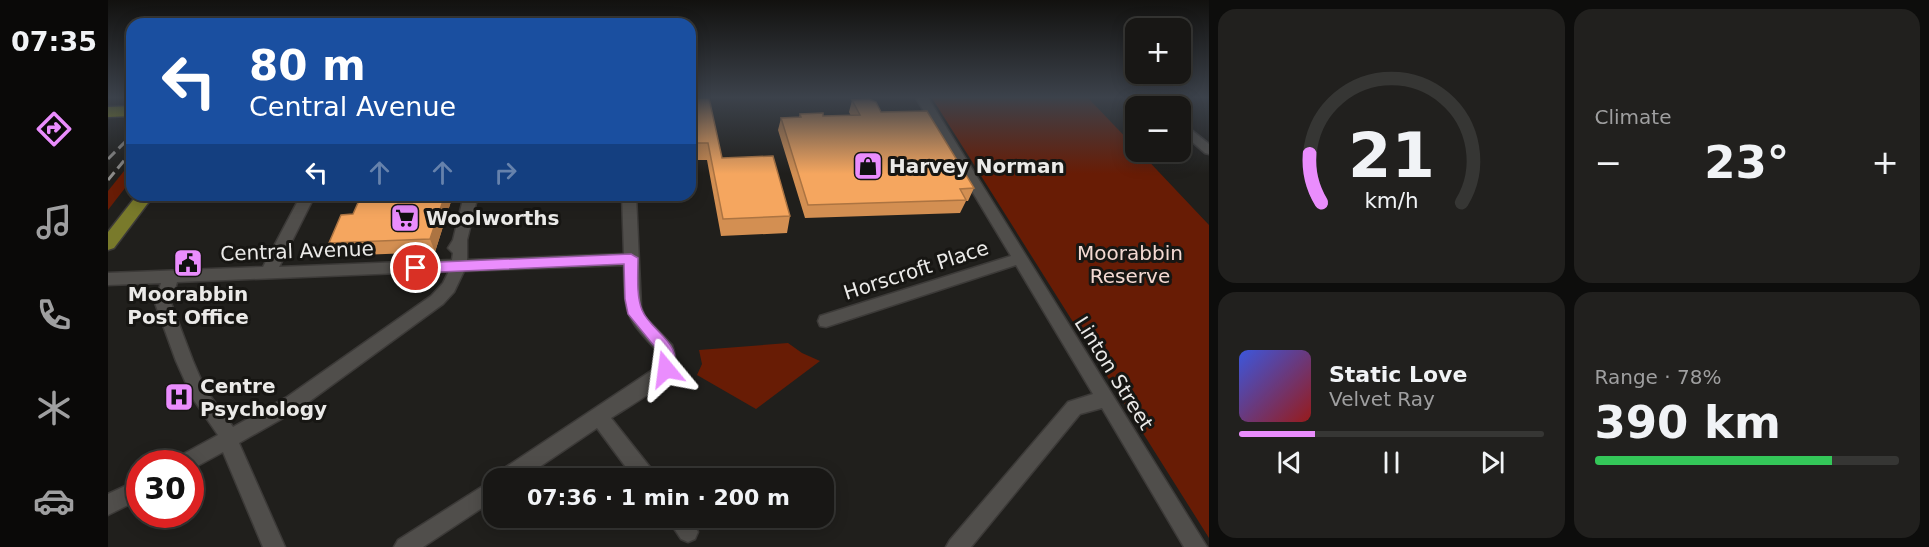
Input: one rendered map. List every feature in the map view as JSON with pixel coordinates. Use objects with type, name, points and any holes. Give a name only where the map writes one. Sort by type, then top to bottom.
[{"type":"main road","points":[[108,244],[141,201]]},
{"type":"street","name":"Linton Street","points":[[937,124],[1196,547]]},
{"type":"street","points":[[1191,134],[1209,150]]},
{"type":"street","points":[[268,273],[306,201]]},
{"type":"street","points":[[204,452],[308,393],[437,300],[454,279],[453,266],[461,249],[460,240],[470,201]]},
{"type":"street","points":[[522,468],[662,374],[668,362],[666,350],[635,314],[632,299],[629,201]]},
{"type":"street","name":"Central Avenue","points":[[108,279],[631,258]]},
{"type":"street","name":"Horscroft Place","points":[[826,321],[1019,259]]},
{"type":"street","points":[[172,276],[165,291],[164,303],[199,395],[220,418],[274,547]]},
{"type":"street","points":[[957,547],[1074,408],[1084,403],[1106,400]]},
{"type":"street","points":[[599,417],[638,468]]},
{"type":"street","points":[[108,505],[126,495]]},
{"type":"street","points":[[405,547],[483,495]]},
{"type":"green space","name":"Moorabbin Reserve","points":[[948,124],[1112,124],[1125,137],[1125,162],[1149,162],[1209,225],[1209,538]]},
{"type":"green space","points":[[126,168],[126,187],[108,210],[108,191]]},
{"type":"green space","points":[[788,343],[802,353],[820,361],[756,409],[697,375],[702,364],[699,350]]},
{"type":"building","points":[[696,124],[715,124],[722,158],[773,156],[790,216],[723,219],[708,143],[696,143]]},
{"type":"building","name":"Harvey Norman","points":[[783,124],[935,124],[974,188],[960,189],[966,200],[808,205]]},
{"type":"building","points":[[359,201],[443,201],[430,239],[329,243],[341,215],[353,214]]},
{"type":"railway","points":[[108,159],[126,141]]},
{"type":"railway","points":[[108,180],[126,158]]},
{"type":"place","name":"Harvey Norman","points":[[868,166]]},
{"type":"place","name":"Woolworths","points":[[405,218]]},
{"type":"place","name":"Moorabbin Post Office","points":[[188,263]]},
{"type":"place","name":"Centre Psychology","points":[[179,397]]},
{"type":"route","points":[[416,268],[631,258],[632,299],[635,314],[666,350],[668,362],[666,369]]}]
